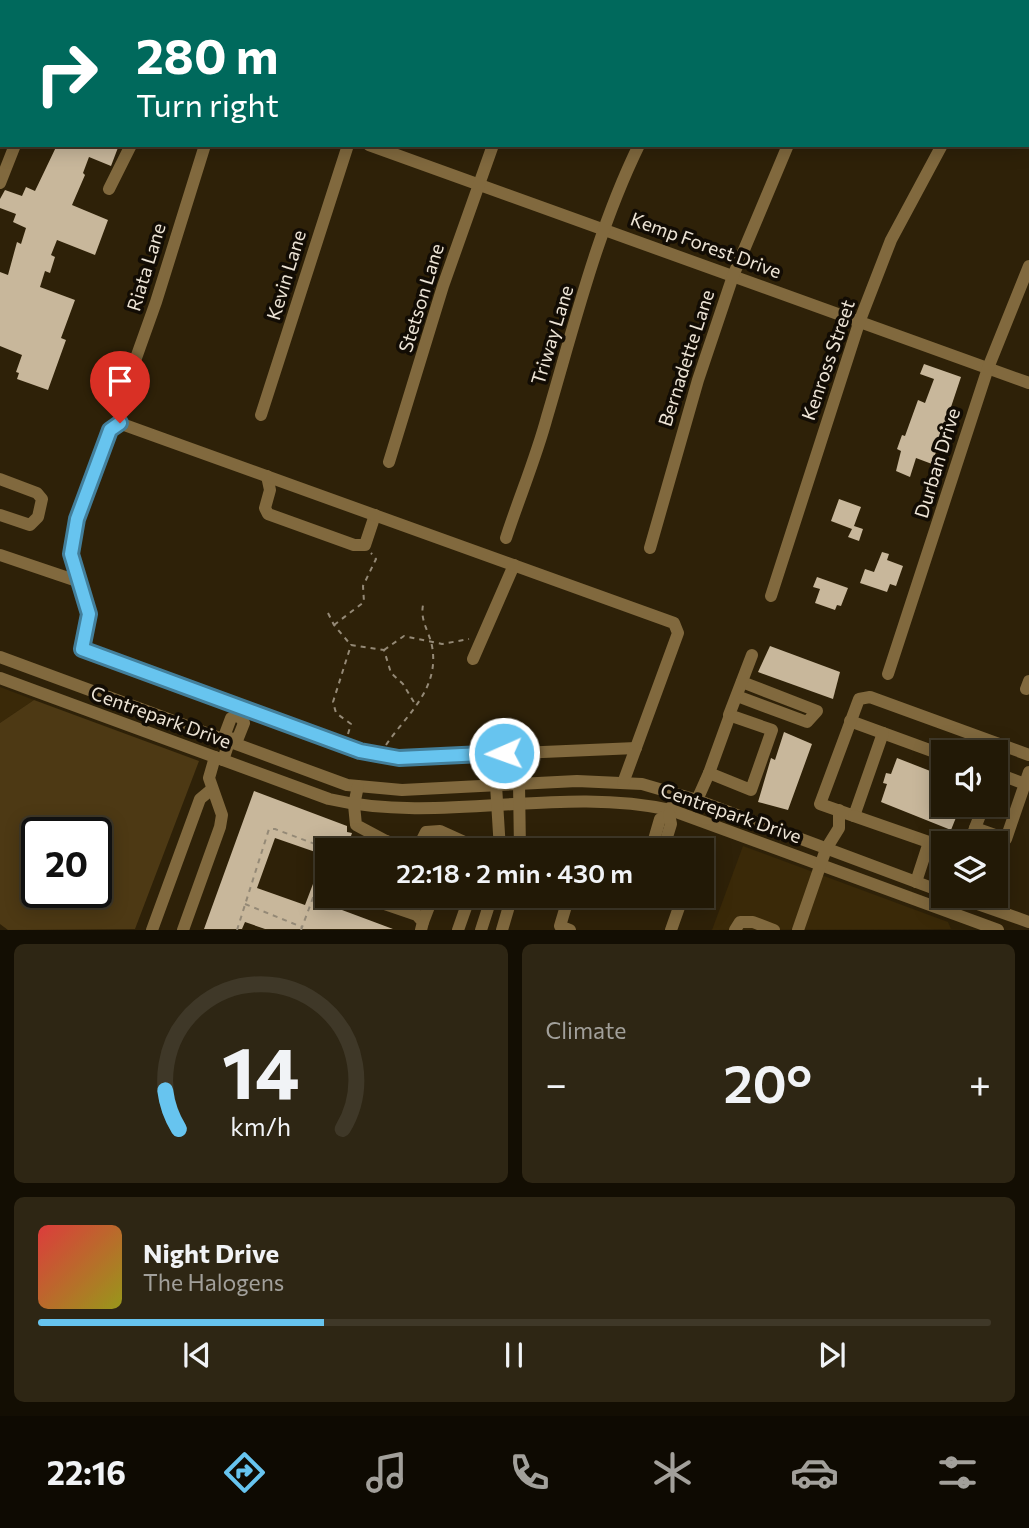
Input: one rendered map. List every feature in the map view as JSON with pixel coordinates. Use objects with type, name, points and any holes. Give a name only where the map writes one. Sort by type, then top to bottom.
[{"type":"street","points":[[2,174],[14,147]]},
{"type":"street","points":[[109,189],[130,147]]},
{"type":"street","name":"Riata Lane","points":[[121,400],[156,302],[204,147]]},
{"type":"street","name":"Kevin Lane","points":[[261,415],[347,147]]},
{"type":"street","name":"Kemp Forest Drive","points":[[375,147],[1029,383]]},
{"type":"street","name":"Stetson Lane","points":[[389,462],[492,147]]},
{"type":"street","name":"Triway Lane","points":[[506,538],[547,419],[568,342],[606,230],[638,147]]},
{"type":"street","name":"Bernadette Lane","points":[[650,548],[698,380],[733,276],[787,147]]},
{"type":"street","name":"Kenross Street","points":[[771,596],[860,320],[891,240],[941,147]]},
{"type":"street","name":"Durban Drive","points":[[888,674],[988,368],[1029,266]]},
{"type":"street","points":[[623,783],[636,748],[678,633],[674,623],[120,423],[110,430],[77,519],[71,554],[89,614],[82,649],[240,712],[380,755],[399,758],[636,748]]},
{"type":"street","points":[[268,476],[270,490],[265,508],[268,514],[354,545],[365,545],[375,515]]},
{"type":"street","points":[[0,479],[37,493],[42,499],[38,517],[30,524],[0,515]]},
{"type":"street","points":[[0,555],[80,582]]},
{"type":"street","points":[[473,659],[514,565]]},
{"type":"street","points":[[697,800],[752,655]]},
{"type":"street","name":"Centrepark Drive","points":[[0,657],[346,785],[402,790],[519,784],[642,784],[828,843],[931,888]]},
{"type":"street","name":"Centrepark Drive","points":[[0,678],[329,799],[354,805],[406,810],[631,801],[820,865],[961,923],[989,928]]},
{"type":"street","points":[[737,695],[807,722],[817,711],[742,682]]},
{"type":"street","points":[[87,710],[94,691]]},
{"type":"street","points":[[916,882],[929,842],[820,804],[859,699],[870,697],[1029,755]]},
{"type":"street","points":[[183,929],[220,827],[222,815],[209,778],[229,740],[238,738],[244,723],[240,712]]},
{"type":"street","points":[[709,773],[751,790],[772,730],[730,715]]},
{"type":"street","points":[[850,721],[931,751]]},
{"type":"street","points":[[854,816],[883,733]]},
{"type":"street","points":[[975,828],[1006,839],[1027,778],[1008,776]]},
{"type":"street","points":[[519,784],[520,838]]},
{"type":"street","points":[[496,785],[500,838]]},
{"type":"street","points":[[358,786],[354,805],[356,825],[374,838]]},
{"type":"street","points":[[152,929],[200,799],[212,789]]},
{"type":"street","points":[[667,838],[674,793]]},
{"type":"street","points":[[798,929],[828,843],[830,824],[839,810]]},
{"type":"street","points":[[654,838],[660,819],[670,812]]},
{"type":"street","points":[[974,831],[979,817]]},
{"type":"street","points":[[422,838],[426,832],[440,831],[448,838]]},
{"type":"street","points":[[396,908],[417,915],[422,926]]},
{"type":"street","points":[[422,926],[429,908]]},
{"type":"street","points":[[458,929],[466,908]]},
{"type":"street","points":[[481,929],[488,908]]},
{"type":"street","points":[[502,929],[508,908]]},
{"type":"street","points":[[565,928],[568,908]]},
{"type":"street","points":[[671,929],[679,908]]},
{"type":"street","points":[[989,928],[990,909],[1029,922]]},
{"type":"street","points":[[735,929],[740,922],[753,922],[774,929]]},
{"type":"path","points":[[334,625],[364,602],[363,586],[376,557],[365,545]]},
{"type":"path","points":[[380,755],[393,734],[410,718],[415,704],[430,683],[433,655],[421,613],[423,605]]},
{"type":"path","points":[[328,613],[334,625],[351,645],[383,650],[404,636],[449,644],[465,638],[479,645]]},
{"type":"path","points":[[345,746],[351,724],[336,713],[333,702],[351,645]]},
{"type":"path","points":[[383,650],[391,673],[403,684],[415,704]]},
{"type":"path","points":[[236,929],[270,829],[275,828],[315,844]]},
{"type":"path","points":[[244,904],[302,928],[315,893]]},
{"type":"shaded area","points":[[0,687],[34,700],[0,723]]},
{"type":"shaded area","points":[[34,700],[199,761],[135,929],[8,930],[0,924],[0,723]]},
{"type":"shaded area","points":[[743,846],[948,922],[951,929],[712,930]]},
{"type":"building","points":[[56,147],[118,147],[111,166],[89,157],[83,173],[85,175],[72,205],[108,220],[95,255],[57,240],[51,255],[55,257],[50,273],[45,271],[40,287],[75,300],[61,338],[66,340],[48,390],[17,379],[19,373],[16,372],[22,355],[0,346],[0,272],[8,275],[17,242],[21,244],[26,228],[13,222],[16,214],[0,208],[0,199],[5,190],[22,196],[26,187],[35,191]]},
{"type":"building","points":[[924,364],[961,377],[932,464],[916,458],[910,477],[896,471],[901,451],[897,449],[902,435],[905,436],[918,400],[925,403],[934,379],[920,374]]},
{"type":"building","points":[[839,499],[861,507],[854,526],[863,529],[859,541],[848,537],[852,529],[831,521]]},
{"type":"building","points":[[882,552],[889,554],[887,560],[903,566],[896,586],[890,584],[887,592],[860,583],[865,569],[874,572]]},
{"type":"building","points":[[817,577],[848,588],[841,606],[837,605],[835,610],[815,603],[820,589],[813,587]]},
{"type":"building","points":[[770,646],[840,672],[833,699],[758,672]]},
{"type":"building","points":[[784,732],[812,744],[788,810],[758,802],[771,758],[775,760]]},
{"type":"building","points":[[897,758],[931,771],[931,817],[956,817],[951,830],[881,802],[887,784],[883,783],[886,773],[891,774]]},
{"type":"building","points":[[254,791],[347,826],[347,832],[352,833],[350,838],[315,838],[315,852],[275,838],[257,888],[305,905],[315,879],[315,908],[343,908],[342,910],[393,929],[265,929],[245,922],[242,929],[204,929]]},
{"type":"route","points":[[120,423],[110,430],[77,519],[71,554],[89,614],[82,649],[360,751],[399,758],[504,753]]}]
